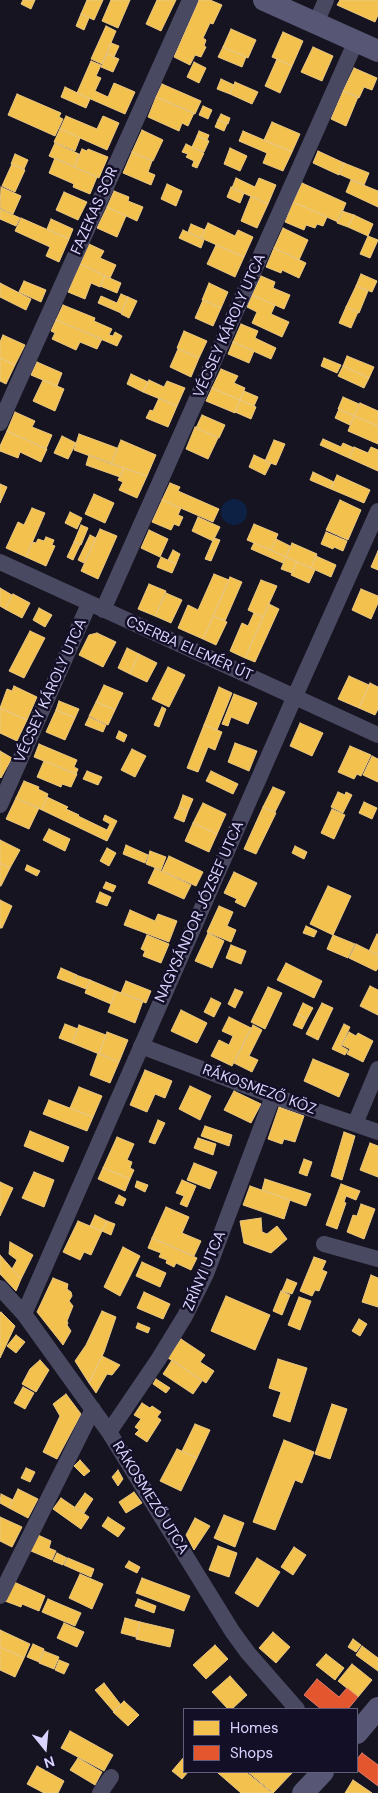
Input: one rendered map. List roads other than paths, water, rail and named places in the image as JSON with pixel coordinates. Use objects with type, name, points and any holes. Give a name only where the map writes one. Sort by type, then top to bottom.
[{"type":"main road","points":[[264,0],[378,51]]},
{"type":"main road","points":[[358,1732],[378,1708]]},
{"type":"main road","points":[[303,1793],[322,1773]]},
{"type":"street","name":"FAZEKAS SOR","points":[[0,423],[190,0]]},
{"type":"street","points":[[316,23],[326,0]]},
{"type":"street","name":"VÉCSEY KÁROLY UTCA","points":[[0,805],[96,607],[356,41]]},
{"type":"street","name":"NAGYSÁNDOR JÓZSEF UTCA","points":[[24,1314],[378,511]]},
{"type":"street","name":"CSERBA ELEMÉR ÚT","points":[[0,562],[378,735]]},
{"type":"street","name":"RÁKOSMEZŐ KÖZ","points":[[141,1046],[273,1096],[378,1132]]},
{"type":"street","points":[[354,1124],[378,1069]]},
{"type":"street","name":"ZRÍNYI UTCA","points":[[109,1432],[158,1360],[185,1316],[206,1274],[273,1096]]},
{"type":"street","points":[[324,1244],[378,1259]]},
{"type":"street","name":"RÁKOSMEZŐ UTCA","points":[[0,1288],[24,1314],[109,1432],[232,1631],[248,1653],[296,1708]]},
{"type":"street","points":[[1,1593],[93,1409]]},
{"type":"street","points":[[100,1793],[111,1777]]},
{"type":"water","points":[[234,499],[243,503],[247,512],[243,521],[234,525],[225,521],[221,512],[225,503]]}]
